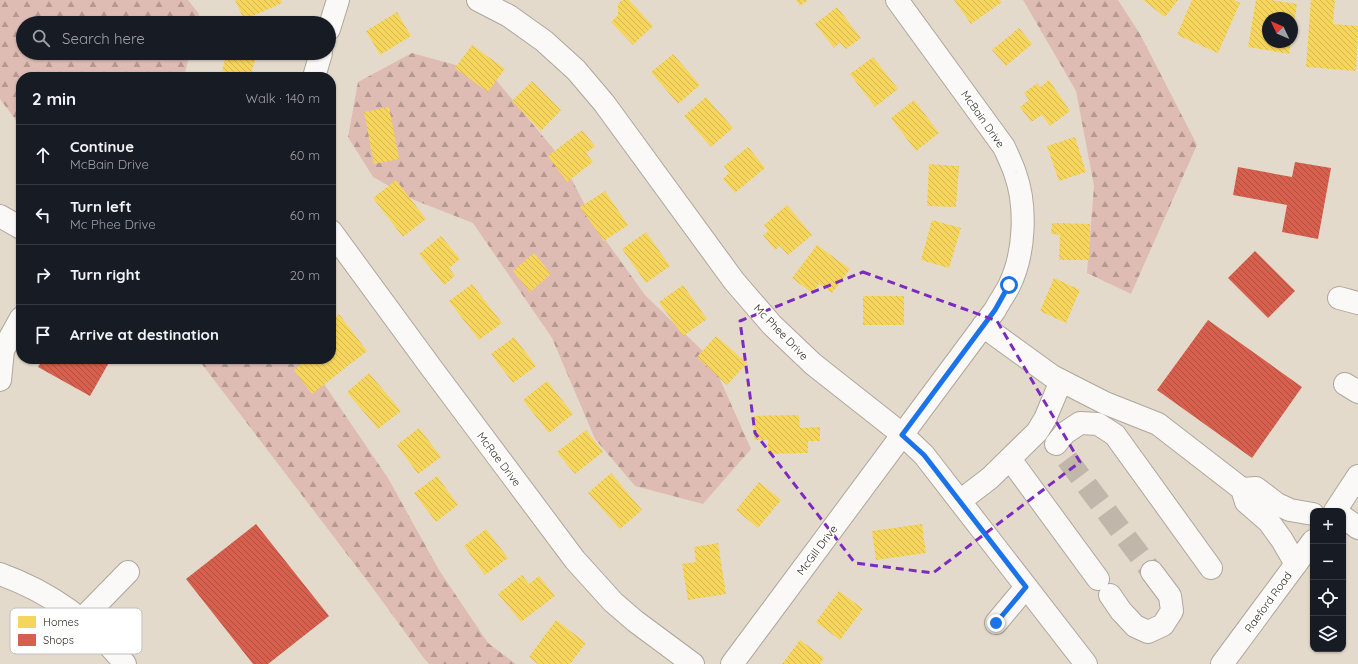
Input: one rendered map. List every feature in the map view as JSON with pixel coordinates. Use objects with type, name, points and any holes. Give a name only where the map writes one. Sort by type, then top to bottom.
[{"type":"street","points":[[333,16],[338,0]]},
{"type":"street","name":"Mc Phee Drive","points":[[478,0],[509,16],[544,42],[576,70],[604,103],[734,281],[772,325],[813,364],[902,435],[924,455],[1026,587],[1080,661]]},
{"type":"street","name":"McBain Drive","points":[[896,0],[1004,147],[1015,173],[1022,201],[1023,230],[1022,244],[1015,272],[995,310],[902,435]]},
{"type":"street","points":[[315,72],[319,60]]},
{"type":"street","points":[[0,216],[16,225]]},
{"type":"street","name":"McRae Drive","points":[[336,238],[575,560],[619,607],[635,621],[693,664]]},
{"type":"street","points":[[983,326],[1052,376],[1105,403],[1158,424],[1242,489],[1246,502],[1269,522],[1282,540],[1296,564]]},
{"type":"street","points":[[0,380],[3,350],[16,327]]},
{"type":"street","points":[[960,501],[990,478],[1037,432],[1045,419],[1061,381]]},
{"type":"street","points":[[1116,435],[1129,412]]},
{"type":"street","points":[[1040,428],[1061,452],[1065,433],[1080,423],[1098,424],[1116,435],[1211,568]]},
{"type":"street","name":"McGill Drive","points":[[732,664],[902,435]]},
{"type":"street","points":[[1010,459],[1121,610],[1135,626],[1148,632],[1163,625],[1172,611],[1170,596],[1152,572]]},
{"type":"street","points":[[1337,508],[1358,476]]},
{"type":"street","points":[[1242,489],[1256,488],[1277,504],[1290,510],[1310,513]]},
{"type":"street","points":[[1346,519],[1358,528]]},
{"type":"street","name":"Raeford Road","points":[[1222,664],[1311,544]]},
{"type":"street","points":[[93,608],[128,572]]},
{"type":"street","points":[[0,574],[17,580],[56,600],[67,608]]},
{"type":"street","points":[[996,623],[1026,587]]},
{"type":"street","points":[[118,654],[125,664]]},
{"type":"highlighted area","points":[[863,272],[997,321],[1080,462],[933,573],[855,563],[755,433],[740,321]]},
{"type":"green space","points":[[0,0],[188,0],[199,14],[199,16],[16,16],[16,60],[188,60],[185,72],[16,72],[16,120],[0,99]]},
{"type":"green space","points":[[1023,0],[1118,0],[1140,34],[1197,145],[1131,294],[1087,273],[1094,186],[1076,91]]},
{"type":"green space","points":[[412,53],[492,75],[561,158],[596,227],[645,295],[711,359],[751,449],[703,504],[635,486],[595,439],[552,338],[473,223],[414,200],[373,177],[348,137],[358,82]]},
{"type":"green space","points":[[202,364],[310,364],[388,478],[439,570],[488,643],[516,664],[429,664]]},
{"type":"building: Homes","points":[[235,0],[281,0],[282,3],[253,16],[242,16]]},
{"type":"building: Homes","points":[[622,0],[629,0],[653,26],[633,45],[611,22],[618,15],[618,4]]},
{"type":"building: Homes","points":[[796,0],[808,0],[800,6]]},
{"type":"building: Homes","points":[[954,0],[1000,0],[1002,2],[971,24]]},
{"type":"building: Homes","points":[[1143,0],[1178,0],[1165,17]]},
{"type":"building: Homes","points":[[1192,0],[1234,0],[1240,3],[1218,53],[1177,35]]},
{"type":"building: Homes","points":[[1256,0],[1271,0],[1297,4],[1296,12],[1262,12],[1262,48],[1290,48],[1289,54],[1248,47]]},
{"type":"building: Homes","points":[[1311,0],[1335,0],[1333,24],[1358,26],[1356,71],[1306,67]]},
{"type":"building: Homes","points":[[837,7],[861,38],[846,49],[840,43],[834,48],[815,24]]},
{"type":"building: Homes","points":[[397,12],[411,36],[380,55],[366,31]]},
{"type":"building: Homes","points":[[1019,28],[1032,44],[1006,66],[992,50]]},
{"type":"building: Homes","points":[[472,45],[505,69],[488,92],[455,68]]},
{"type":"building: Homes","points":[[673,54],[700,85],[678,104],[651,72]]},
{"type":"building: Homes","points":[[873,57],[898,89],[875,107],[850,74]]},
{"type":"building: Homes","points":[[225,60],[255,60],[251,72],[222,71]]},
{"type":"building: Homes","points":[[1049,80],[1070,111],[1050,126],[1042,115],[1031,122],[1020,107],[1029,100],[1024,93],[1037,83],[1040,87]]},
{"type":"building: Homes","points":[[532,81],[561,110],[541,131],[512,101]]},
{"type":"building: Homes","points":[[706,97],[733,128],[711,147],[684,116]]},
{"type":"building: Homes","points":[[914,100],[939,133],[916,151],[891,118]]},
{"type":"building: Homes","points":[[389,107],[399,159],[374,164],[364,112]]},
{"type":"building: Homes","points":[[582,130],[595,146],[586,153],[593,162],[567,182],[548,156]]},
{"type":"building: Homes","points":[[1075,137],[1086,172],[1059,181],[1047,146]]},
{"type":"building: Homes","points":[[748,147],[765,168],[735,193],[723,179],[729,173],[724,166]]},
{"type":"building: Homes","points":[[929,164],[959,166],[956,207],[927,206]]},
{"type":"building: Homes","points":[[396,180],[426,219],[403,237],[373,198]]},
{"type":"building: Homes","points":[[605,191],[628,225],[604,241],[580,207]]},
{"type":"building: Homes","points":[[787,205],[812,235],[788,255],[780,246],[775,250],[763,235],[769,231],[764,225]]},
{"type":"building: Homes","points":[[932,220],[961,228],[949,268],[921,260]]},
{"type":"building: Homes","points":[[1052,223],[1090,224],[1089,260],[1059,260],[1060,235],[1051,234]]},
{"type":"building: Homes","points":[[646,232],[670,266],[646,283],[622,249]]},
{"type":"building: Homes","points":[[441,236],[460,259],[449,268],[455,276],[444,285],[419,254]]},
{"type":"building: Homes","points":[[817,245],[850,269],[832,293],[819,284],[812,293],[792,278]]},
{"type":"building: Homes","points":[[534,253],[551,274],[530,292],[513,271]]},
{"type":"building: Homes","points":[[1054,278],[1080,290],[1066,323],[1040,311]]},
{"type":"building: Homes","points":[[472,284],[502,323],[479,340],[449,301]]},
{"type":"building: Homes","points":[[683,285],[707,319],[683,336],[659,302]]},
{"type":"building: Homes","points":[[863,296],[904,296],[904,325],[863,325]]},
{"type":"building: Homes","points":[[339,314],[367,351],[312,394],[294,370],[302,364],[336,364],[336,317]]},
{"type":"building: Homes","points":[[716,336],[747,363],[727,385],[697,357]]},
{"type":"building: Homes","points":[[514,337],[536,366],[513,383],[491,354]]},
{"type":"building: Homes","points":[[369,373],[401,411],[378,429],[347,392]]},
{"type":"building: Homes","points":[[547,381],[573,414],[549,433],[523,400]]},
{"type":"building: Homes","points":[[799,415],[800,428],[820,427],[820,441],[808,441],[808,453],[768,454],[768,440],[754,440],[754,416]]},
{"type":"building: Homes","points":[[419,428],[441,457],[418,474],[397,445]]},
{"type":"building: Homes","points":[[586,430],[603,452],[575,474],[557,452]]},
{"type":"building: Homes","points":[[611,473],[642,510],[620,529],[588,493]]},
{"type":"building: Homes","points":[[437,476],[458,505],[436,522],[414,493]]},
{"type":"building: Homes","points":[[759,482],[781,500],[758,528],[736,510]]},
{"type":"building: Homes","points":[[922,524],[926,553],[876,560],[872,531]]},
{"type":"building: Homes","points":[[486,529],[508,558],[485,575],[464,546]]},
{"type":"building: Homes","points":[[718,543],[726,594],[688,600],[682,564],[696,562],[694,547]]},
{"type":"building: Homes","points":[[522,575],[529,584],[539,576],[555,596],[521,622],[498,594]]},
{"type":"building: Homes","points":[[839,591],[863,609],[840,640],[816,622]]},
{"type":"building: Homes","points":[[556,620],[586,643],[570,664],[538,664],[529,657]]},
{"type":"building: Homes","points":[[800,640],[824,658],[820,664],[782,664]]},
{"type":"building: Shops","points":[[1295,162],[1331,168],[1318,239],[1282,232],[1287,205],[1233,195],[1238,167],[1292,177]]},
{"type":"building: Shops","points":[[1255,251],[1295,291],[1268,318],[1228,278]]},
{"type":"building: Shops","points":[[1208,320],[1302,387],[1252,458],[1157,390]]},
{"type":"building: Shops","points":[[40,364],[108,364],[90,396],[38,367]]},
{"type":"building: Shops","points":[[256,524],[329,616],[268,664],[253,664],[186,579]]},
{"type":"tunnel","points":[[1067,459],[1152,572]]},
{"type":"route","points":[[996,623],[1026,587],[924,455],[902,435],[995,310],[1009,285]]}]
